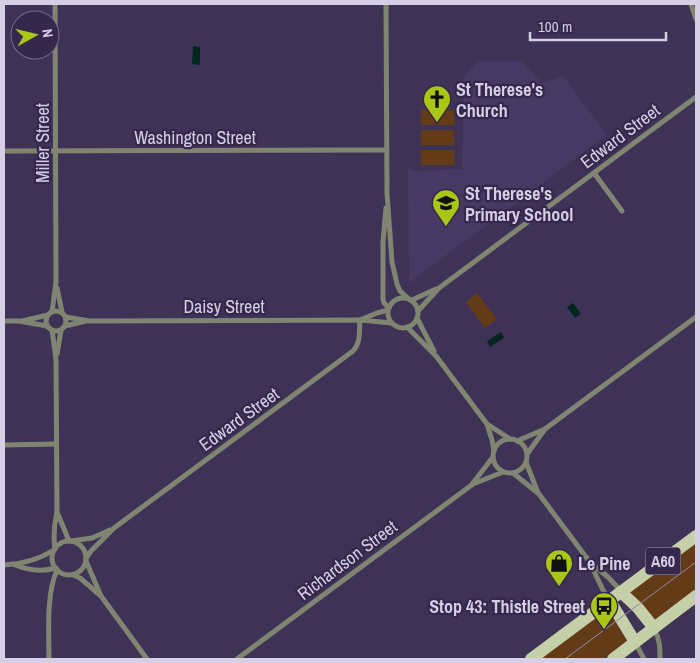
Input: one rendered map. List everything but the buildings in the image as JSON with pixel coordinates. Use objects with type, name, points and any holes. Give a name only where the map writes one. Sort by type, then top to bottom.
[{"type":"main road","name":"A60","points":[[531,659],[696,536]]},
{"type":"main road","points":[[622,592],[654,628]]},
{"type":"main road","points":[[613,659],[696,596]]},
{"type":"main road","points":[[610,600],[635,642]]},
{"type":"street","name":"Miller Street","points":[[50,313],[56,282],[55,4]]},
{"type":"street","points":[[386,4],[386,150],[392,262],[400,291],[410,300]]},
{"type":"street","points":[[691,4],[696,19]]},
{"type":"street","name":"Edward Street","points":[[418,311],[439,288],[696,97]]},
{"type":"street","name":"Washington Street","points":[[4,151],[386,150]]},
{"type":"street","points":[[594,173],[622,211]]},
{"type":"street","points":[[387,193],[383,242],[383,299],[392,323],[399,327],[407,327],[415,322],[417,318],[418,311],[415,303],[404,297],[399,298],[388,309]]},
{"type":"street","name":"Miller Street","points":[[56,282],[62,312]]},
{"type":"street","name":"Edward Street","points":[[410,300],[439,288]]},
{"type":"street","name":"Daisy Street","points":[[360,320],[388,309]]},
{"type":"street","points":[[20,321],[59,311],[62,312],[67,320],[63,328],[56,359]]},
{"type":"street","points":[[47,326],[46,320],[50,313]]},
{"type":"street","name":"Daisy Street","points":[[66,317],[89,321],[360,320],[392,323]]},
{"type":"street","points":[[517,441],[545,429],[696,317]]},
{"type":"street","points":[[417,318],[436,356]]},
{"type":"street","name":"Edward Street","points":[[86,560],[102,539],[114,528],[349,355],[356,348],[358,342],[360,320]]},
{"type":"street","points":[[4,321],[20,321],[47,326],[52,330],[58,331],[63,328]]},
{"type":"street","name":"Daisy Street","points":[[63,328],[89,321]]},
{"type":"street","points":[[407,327],[436,356],[487,424],[492,440],[496,466],[503,472],[513,473],[521,469],[526,462]]},
{"type":"street","points":[[52,330],[56,359],[56,512],[54,526],[55,549],[52,561],[56,569],[66,575],[80,578],[101,596],[147,659]]},
{"type":"street","points":[[487,424],[510,439],[522,444],[527,454]]},
{"type":"street","points":[[538,494],[526,462],[527,454],[545,429]]},
{"type":"street","points":[[493,454],[500,442],[510,439]]},
{"type":"street","points":[[4,444],[56,444]]},
{"type":"street","name":"Richardson Street","points":[[473,484],[493,454]]},
{"type":"street","name":"Richardson Street","points":[[237,659],[473,484],[503,472]]},
{"type":"street","points":[[513,473],[538,494],[589,561],[610,600]]},
{"type":"street","points":[[56,512],[70,541]]},
{"type":"street","name":"Edward Street","points":[[70,541],[92,538],[114,528]]},
{"type":"street","points":[[4,564],[36,560],[61,544],[70,541],[78,544],[85,553],[86,560],[101,596]]},
{"type":"street","points":[[73,575],[81,570],[86,560]]},
{"type":"street","points":[[589,561],[622,592]]},
{"type":"street","points":[[14,564],[25,569],[56,569]]},
{"type":"street","points":[[49,659],[49,611],[52,579],[56,569]]},
{"type":"street","points":[[654,628],[659,638],[660,659]]},
{"type":"street","points":[[635,642],[644,659]]},
{"type":"shaded area","points":[[193,46],[200,47],[200,65],[192,64]]},
{"type":"shaded area","name":"St Therese's Primary School","points":[[478,61],[522,61],[542,83],[563,76],[607,135],[409,283],[408,168],[413,171],[462,169],[464,77]]},
{"type":"shaded area","points":[[421,110],[454,110],[454,125],[421,125]]},
{"type":"shaded area","points":[[421,130],[454,130],[454,145],[421,145]]},
{"type":"shaded area","points":[[421,150],[454,150],[454,165],[421,165]]},
{"type":"shaded area","points":[[477,293],[497,319],[485,328],[466,302]]},
{"type":"shaded area","points":[[573,303],[581,314],[575,318],[567,307]]},
{"type":"shaded area","points":[[501,332],[504,338],[490,347],[487,341]]},
{"type":"shaded area","points":[[696,542],[696,589],[654,620],[629,592]]},
{"type":"shaded area","points":[[607,608],[627,641],[603,659],[539,659]]},
{"type":"tram line","points":[[565,659],[696,562]]},
{"type":"place","name":"St Therese's Church","points":[[437,123]]},
{"type":"place","name":"St Therese's Primary School","points":[[446,227]]},
{"type":"place","name":"Le Pine","points":[[559,587]]},
{"type":"place","name":"Stop 43: Thistle Street","points":[[604,630]]}]
